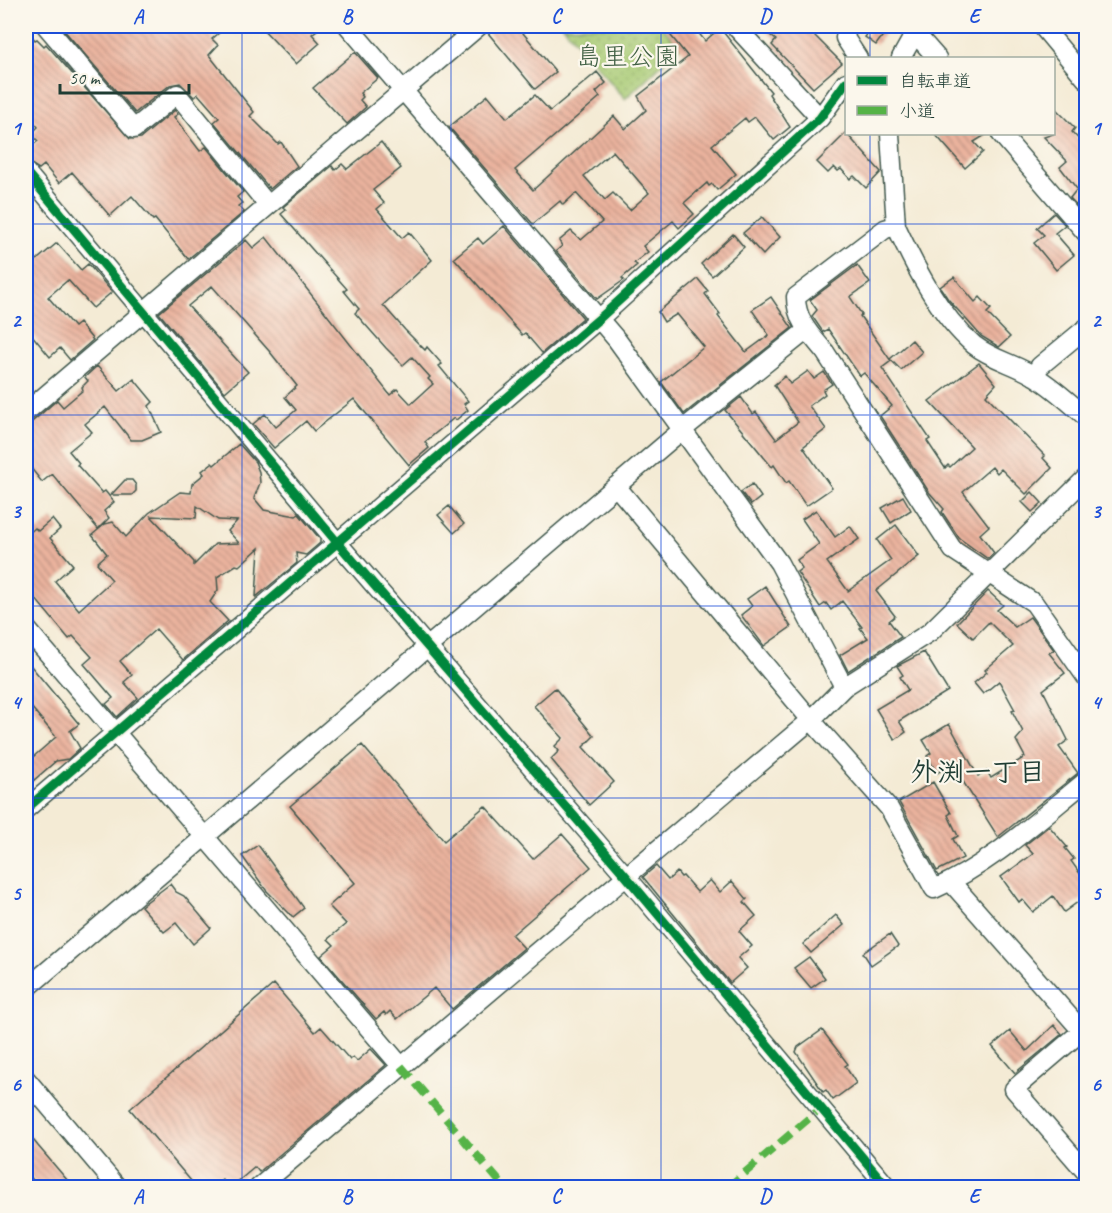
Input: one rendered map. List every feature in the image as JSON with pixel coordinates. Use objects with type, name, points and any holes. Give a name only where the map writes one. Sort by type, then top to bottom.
[{"type":"street","points":[[46,26],[134,129],[177,94],[268,206]]},
{"type":"street","points":[[348,26],[600,318],[779,563],[844,687]]},
{"type":"street","points":[[26,412],[479,26]]},
{"type":"street","points":[[735,26],[820,118]]},
{"type":"street","points":[[847,26],[845,38],[857,57]]},
{"type":"street","points":[[1042,26],[1086,79]]},
{"type":"street","points":[[902,57],[917,29],[936,57]]},
{"type":"street","points":[[26,809],[336,541],[600,318],[820,118],[845,83]]},
{"type":"street","points":[[890,135],[896,226],[909,255],[941,306],[973,343],[990,356],[1034,376],[1086,417]]},
{"type":"street","points":[[1002,135],[1086,233]]},
{"type":"street","points":[[26,172],[336,541],[625,875],[888,1188]]},
{"type":"street","points":[[896,226],[885,230],[796,297],[796,312],[825,352],[953,550],[1034,603],[1086,677]]},
{"type":"street","points":[[1034,376],[1040,366],[1086,328]]},
{"type":"street","points":[[26,989],[682,430],[807,330]]},
{"type":"street","points":[[258,1188],[625,875],[811,720],[844,687],[930,632],[990,575],[1086,477]]},
{"type":"street","points":[[616,486],[811,720],[889,808],[934,889],[951,882],[1020,835],[1086,780]]},
{"type":"street","points":[[26,628],[113,733],[401,1066]]},
{"type":"street","points":[[951,882],[1084,1031],[1014,1089],[1086,1172]]},
{"type":"street","points":[[26,1079],[118,1188]]},
{"type":"green space","name":"島里公園","points":[[563,26],[661,26],[680,47],[625,99]]},
{"type":"building","points":[[67,26],[227,26],[212,39],[218,45],[209,55],[254,112],[250,116],[278,144],[281,142],[297,166],[270,189],[214,122],[219,118],[198,94],[194,97],[180,83],[170,85],[135,113],[63,29]]},
{"type":"building","points":[[260,26],[322,26],[312,34],[320,43],[296,64]]},
{"type":"building","points":[[490,26],[517,26],[556,72],[535,89],[488,33]]},
{"type":"building","points":[[663,26],[693,26],[705,41],[720,28],[771,92],[769,94],[790,127],[774,140],[755,117],[748,122],[745,118],[712,145],[736,174],[717,190],[712,184],[709,186],[707,183],[684,203],[694,214],[679,228],[673,221],[643,246],[648,252],[634,263],[637,265],[622,278],[624,280],[597,299],[556,251],[562,246],[559,241],[571,231],[581,240],[602,222],[576,193],[563,205],[560,201],[533,224],[449,127],[488,95],[507,118],[535,95],[550,111],[597,72],[606,83],[596,92],[600,97],[515,170],[533,190],[614,116],[625,129],[646,110],[638,96],[688,57]],"holes":[[[613,151],[649,193],[630,210],[613,193],[605,200],[584,176]]]},
{"type":"building","points":[[759,26],[820,26],[813,34],[842,63],[813,88],[772,45],[776,40]]},
{"type":"building","points":[[874,26],[890,26],[876,45],[865,37]]},
{"type":"building","points":[[26,29],[35,40],[37,39],[44,46],[46,44],[130,139],[141,138],[175,110],[178,114],[174,117],[200,151],[206,147],[243,192],[237,197],[242,203],[238,206],[244,212],[188,259],[155,219],[153,220],[132,196],[110,216],[72,172],[59,183],[44,165],[39,169],[26,161],[26,151],[38,141],[31,134],[38,127],[26,112]]},
{"type":"building","points":[[355,52],[378,78],[360,93],[363,97],[360,100],[366,107],[347,124],[313,88]]},
{"type":"building","points":[[1055,108],[1075,128],[1072,132],[1086,147],[1086,215],[1070,198],[1077,189],[1060,167],[1067,161],[1044,137],[1055,135]]},
{"type":"building","points":[[845,134],[881,172],[866,188],[854,176],[850,179],[841,169],[838,171],[834,167],[828,173],[817,162]]},
{"type":"building","points":[[936,135],[985,135],[974,142],[983,152],[965,168]]},
{"type":"building","points":[[381,142],[401,168],[373,190],[384,203],[377,209],[402,238],[409,232],[432,260],[383,305],[425,350],[427,347],[442,364],[439,366],[468,401],[464,404],[468,410],[456,420],[454,418],[425,442],[429,448],[409,465],[354,399],[314,431],[306,421],[274,448],[253,424],[265,414],[276,427],[296,410],[285,397],[297,386],[270,352],[212,286],[188,306],[248,372],[225,392],[159,313],[246,240],[253,248],[266,237],[390,395],[397,389],[411,404],[433,384],[428,379],[430,377],[412,357],[403,365],[386,348],[355,313],[359,309],[344,291],[347,289],[281,214],[286,210],[283,207],[332,166],[335,170],[342,164],[347,169]]},
{"type":"building","points":[[1054,213],[1065,225],[1055,233],[1074,255],[1056,270],[1034,243],[1044,235],[1037,228]]},
{"type":"building","points":[[762,217],[780,237],[763,255],[743,233]]},
{"type":"building","points":[[504,226],[583,318],[542,353],[525,333],[522,335],[454,258],[478,238],[483,244]]},
{"type":"building","points":[[733,234],[744,247],[712,276],[701,264]]},
{"type":"building","points":[[57,243],[81,270],[88,264],[112,292],[93,308],[68,280],[48,297],[74,327],[79,323],[93,340],[70,360],[60,348],[50,357],[26,328],[26,269]]},
{"type":"building","points":[[857,265],[870,283],[850,297],[862,315],[860,316],[891,361],[882,368],[930,439],[927,441],[945,468],[948,465],[950,467],[972,447],[929,401],[979,363],[996,384],[986,395],[1045,456],[1043,458],[1052,468],[1026,494],[1001,469],[997,473],[992,467],[963,492],[989,526],[980,534],[994,553],[988,559],[959,538],[942,512],[944,509],[929,492],[880,416],[892,406],[864,373],[860,376],[828,329],[823,332],[812,316],[817,310],[810,300]]},
{"type":"building","points":[[954,277],[975,302],[980,297],[991,309],[987,313],[1010,337],[999,347],[981,336],[940,287]]},
{"type":"building","points":[[698,279],[708,291],[705,294],[720,314],[718,316],[746,352],[769,335],[752,310],[771,297],[792,328],[684,414],[661,382],[704,347],[677,314],[664,322],[658,312]]},
{"type":"building","points":[[912,340],[922,352],[901,370],[890,359]]},
{"type":"building","points":[[97,366],[119,391],[134,379],[153,402],[149,406],[161,432],[142,440],[131,440],[105,407],[85,424],[92,432],[69,451],[79,463],[77,465],[102,493],[105,491],[114,502],[104,511],[109,518],[98,529],[52,474],[42,482],[26,462],[26,423],[33,421],[57,400],[63,407],[83,390],[82,387],[88,381],[85,377]]},
{"type":"building","points":[[808,371],[814,379],[824,372],[832,384],[823,390],[825,394],[809,406],[826,429],[803,447],[832,488],[806,506],[789,481],[786,483],[774,465],[772,467],[725,410],[741,397],[753,414],[756,412],[776,439],[798,422],[774,385],[785,376],[790,384]]},
{"type":"building","points":[[239,444],[255,462],[259,472],[260,483],[254,498],[264,510],[296,516],[299,514],[320,539],[320,543],[306,555],[296,553],[297,563],[256,597],[259,548],[239,566],[236,565],[217,577],[218,590],[210,602],[228,621],[183,660],[156,629],[120,661],[132,675],[124,682],[138,698],[117,717],[106,704],[113,698],[84,664],[92,657],[73,636],[69,639],[35,598],[26,607],[26,536],[35,528],[38,531],[52,519],[60,529],[50,538],[73,565],[55,581],[79,610],[112,580],[97,563],[107,554],[92,535],[105,524],[113,522],[126,537],[149,513],[180,492],[191,493],[192,484],[204,474],[202,471],[212,463],[214,465]],"holes":[[[197,506],[218,520],[237,521],[228,531],[239,543],[215,544],[194,565],[194,562],[151,516],[196,518]]]},
{"type":"building","points":[[125,480],[132,480],[136,485],[136,491],[132,495],[111,495]]},
{"type":"building","points":[[752,484],[761,497],[751,505],[741,492]]},
{"type":"building","points":[[1032,492],[1042,503],[1032,512],[1022,502]]},
{"type":"building","points":[[903,496],[911,510],[891,523],[882,508]]},
{"type":"building","points":[[449,506],[464,524],[454,533],[438,515]]},
{"type":"building","points":[[816,510],[835,537],[850,526],[859,539],[827,562],[848,591],[891,560],[877,540],[896,525],[919,556],[876,591],[895,616],[889,621],[901,637],[848,671],[840,655],[868,638],[842,601],[831,610],[826,603],[820,607],[797,572],[802,568],[797,560],[819,544],[802,519]]},
{"type":"building","points":[[765,586],[791,627],[764,646],[741,615],[752,606],[747,599]]},
{"type":"building","points":[[988,591],[1003,605],[997,610],[1015,627],[1030,617],[1054,650],[1049,653],[1065,673],[1043,690],[1068,740],[1059,747],[1078,773],[998,837],[952,764],[937,773],[927,756],[931,753],[923,740],[949,724],[978,776],[987,771],[991,778],[1025,757],[1016,740],[1023,732],[1012,711],[1015,710],[999,681],[983,694],[974,683],[987,672],[985,670],[1013,646],[989,622],[973,638],[957,623]]},
{"type":"building","points":[[924,652],[948,691],[899,721],[906,732],[895,740],[876,709],[908,690],[900,677],[903,675],[897,666]]},
{"type":"building","points":[[26,660],[79,724],[70,731],[80,748],[68,759],[56,761],[26,787],[26,748],[33,757],[56,737],[26,701]]},
{"type":"building","points":[[555,688],[594,736],[583,747],[614,782],[589,805],[551,759],[559,751],[555,746],[563,738],[534,706]]},
{"type":"building","points":[[362,745],[444,841],[485,806],[533,859],[562,834],[591,867],[512,935],[524,948],[452,1009],[434,988],[397,1019],[390,1011],[386,1015],[384,1012],[376,1019],[321,956],[334,945],[328,939],[346,924],[329,906],[355,883],[290,806]]},
{"type":"building","points":[[933,782],[951,813],[948,815],[958,836],[953,839],[963,858],[937,871],[899,802]]},
{"type":"building","points":[[1049,826],[1074,859],[1071,861],[1086,882],[1086,896],[1064,912],[1053,896],[1033,912],[1022,899],[1019,902],[1001,877],[1033,854],[1025,845]]},
{"type":"building","points":[[258,845],[304,908],[293,917],[266,890],[242,856]]},
{"type":"building","points":[[656,866],[668,880],[677,872],[697,892],[710,880],[720,892],[732,881],[747,899],[744,902],[756,916],[739,931],[752,946],[738,958],[747,968],[730,983],[643,877]]},
{"type":"building","points":[[170,884],[176,892],[184,896],[211,928],[193,944],[176,923],[164,932],[141,906]]},
{"type":"building","points":[[836,915],[844,925],[811,953],[803,944]]},
{"type":"building","points":[[890,934],[898,946],[871,965],[863,953]]},
{"type":"building","points":[[809,957],[825,978],[811,988],[794,968]]},
{"type":"building","points":[[274,984],[315,1032],[321,1027],[350,1060],[353,1057],[357,1061],[371,1049],[386,1065],[259,1172],[255,1167],[230,1188],[222,1180],[214,1188],[197,1188],[130,1109]]},
{"type":"building","points":[[1054,1025],[1062,1034],[1015,1073],[992,1046],[1010,1031],[1027,1051]]},
{"type":"building","points":[[822,1030],[848,1064],[845,1066],[856,1083],[833,1100],[826,1090],[823,1092],[796,1052],[798,1047]]},
{"type":"building","points":[[26,1131],[74,1188],[39,1188],[26,1171]]},
{"type":"marked path","points":[[401,1066],[505,1188]]},
{"type":"marked path","points":[[727,1188],[821,1108]]},
{"type":"cycle path","points":[[26,809],[600,318],[820,118],[845,83]]},
{"type":"cycle path","points":[[26,172],[336,541],[625,875],[888,1188]]},
{"type":"district","name":"外渕一丁目","points":[[978,772]]}]
